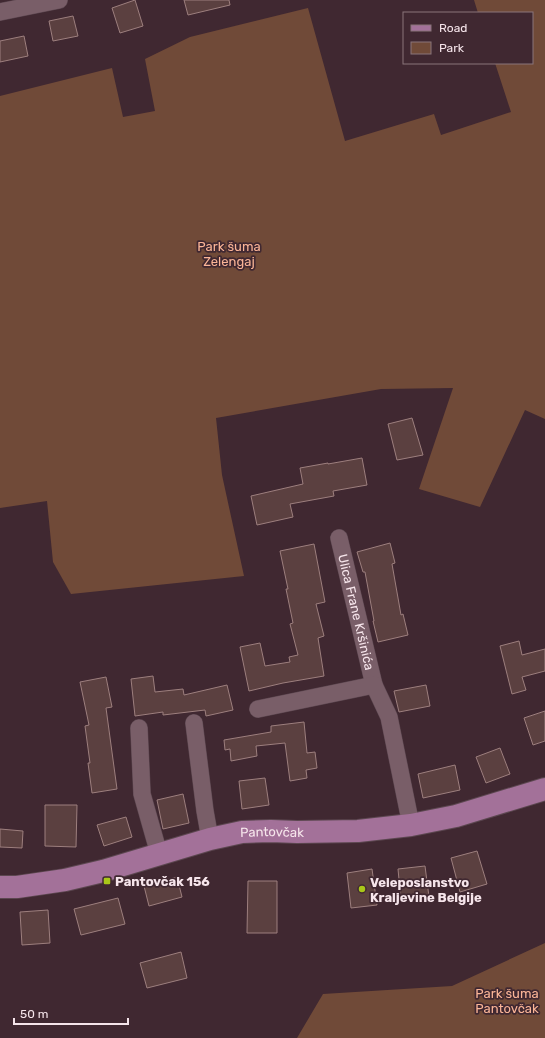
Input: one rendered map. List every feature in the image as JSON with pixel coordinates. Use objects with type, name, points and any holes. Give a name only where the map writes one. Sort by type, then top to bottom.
[{"type":"main road","name":"Pantovčak","points":[[0,887],[17,887],[65,880],[103,871],[210,838],[242,832],[358,831],[411,825],[456,816],[545,789]]},
{"type":"street","points":[[0,12],[59,0]]},
{"type":"street","name":"Ulica Frane Kršinića","points":[[339,538],[374,686],[389,718],[411,825]]},
{"type":"street","name":"Ulica Frane Kršinića","points":[[258,709],[374,686]]},
{"type":"street","points":[[194,723],[205,811],[210,838]]},
{"type":"street","points":[[138,728],[142,794],[159,854]]},
{"type":"green space","name":"Park šuma Zelengaj","points":[[474,0],[545,0],[545,419],[525,410],[480,507],[419,489],[453,388],[381,389],[216,418],[222,475],[244,576],[71,594],[53,562],[47,501],[0,508],[0,96],[112,68],[123,117],[155,111],[145,59],[190,37],[308,8],[345,141],[434,114],[441,135],[511,112],[495,64],[533,64],[533,12],[478,12]]},
{"type":"green space","name":"Park šuma Pantovčak","points":[[545,943],[545,1038],[297,1038],[323,994],[452,986]]},
{"type":"building","points":[[135,0],[143,26],[120,33],[112,8]]},
{"type":"building","points":[[184,0],[229,0],[230,5],[188,15]]},
{"type":"building","points":[[73,16],[78,36],[53,41],[49,21]]},
{"type":"building","points":[[24,36],[28,56],[0,62],[0,41]]},
{"type":"building","points":[[412,418],[423,455],[397,460],[388,424]]},
{"type":"building","points":[[362,458],[367,485],[333,491],[334,496],[290,504],[293,517],[257,525],[251,496],[303,484],[300,468]]},
{"type":"building","points":[[390,543],[395,563],[392,564],[401,615],[403,614],[408,635],[378,642],[365,572],[363,572],[357,552]]},
{"type":"building","points":[[314,544],[325,602],[316,604],[324,636],[318,638],[324,676],[249,691],[240,647],[260,643],[265,666],[290,662],[289,657],[298,655],[290,624],[293,623],[280,551]]},
{"type":"building","points":[[519,641],[522,655],[545,649],[545,671],[522,677],[526,690],[512,694],[500,646]]},
{"type":"building","points":[[153,676],[155,692],[183,689],[184,695],[227,685],[233,710],[206,716],[205,710],[163,715],[163,712],[135,716],[131,679]]},
{"type":"building","points":[[106,677],[112,707],[106,708],[117,789],[92,793],[85,726],[89,725],[80,682]]},
{"type":"building","points":[[426,685],[430,706],[399,712],[394,691]]},
{"type":"building","points":[[545,711],[545,741],[533,745],[524,718]]},
{"type":"building","points":[[304,722],[307,753],[315,752],[317,768],[306,770],[307,778],[290,781],[285,743],[256,746],[257,756],[231,761],[230,749],[225,750],[224,740],[271,732],[271,726]]},
{"type":"building","points":[[500,748],[510,774],[486,783],[476,757]]},
{"type":"building","points":[[455,765],[460,790],[423,798],[418,774]]},
{"type":"building","points":[[265,778],[269,805],[242,809],[239,781]]},
{"type":"building","points":[[183,794],[189,823],[163,829],[157,800]]},
{"type":"building","points":[[45,805],[77,805],[76,847],[45,846]]},
{"type":"building","points":[[126,817],[132,837],[104,846],[97,825]]},
{"type":"building","points":[[0,829],[23,831],[22,848],[0,847]]},
{"type":"building","points":[[477,851],[487,884],[460,892],[451,858]]},
{"type":"building","points":[[425,866],[429,897],[401,901],[398,869]]},
{"type":"building","name":"Veleposlanstvo Kraljevine Belgije","points":[[372,869],[377,905],[351,908],[347,873]]},
{"type":"building","points":[[177,877],[182,897],[149,906],[144,886]]},
{"type":"building","points":[[248,881],[277,881],[277,933],[247,933]]},
{"type":"building","points":[[118,898],[125,924],[81,935],[74,909]]},
{"type":"building","points":[[48,910],[50,943],[22,945],[20,912]]},
{"type":"building","points":[[181,952],[187,978],[147,988],[140,963]]},
{"type":"place","name":"Pantovčak 156","points":[[107,881]]},
{"type":"place","name":"Veleposlanstvo Kraljevine Belgije","points":[[362,889]]}]
